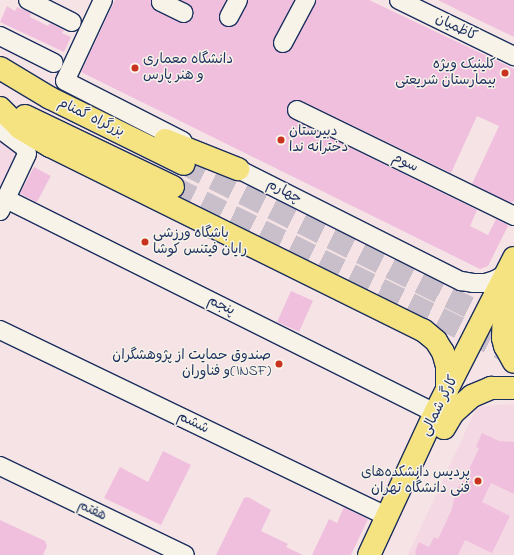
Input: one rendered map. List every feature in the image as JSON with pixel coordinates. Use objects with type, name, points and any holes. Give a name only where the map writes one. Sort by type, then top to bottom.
[{"type":"main road","name":"بزرگراه گمنام","points":[[0,68],[50,98],[184,164]]},
{"type":"main road","points":[[0,77],[50,98]]},
{"type":"main road","name":"بزرگراه گمنام","points":[[0,104],[173,187]]},
{"type":"main road","points":[[0,108],[20,128],[50,146],[423,330],[436,341],[443,352],[447,366],[448,390]]},
{"type":"main road","points":[[76,110],[116,119],[238,169]]},
{"type":"main road","points":[[510,266],[504,309],[504,338],[505,346],[514,362]]},
{"type":"main road","name":"کارگر شمالی","points":[[384,555],[440,420],[448,390],[510,266]]},
{"type":"main road","points":[[440,420],[453,413],[472,396],[491,388],[514,388]]},
{"type":"main road","name":"کارگر شمالی","points":[[369,555],[387,516],[440,420]]},
{"type":"street","points":[[28,0],[72,22]]},
{"type":"street","name":"چهارم","points":[[103,0],[65,82],[461,281],[484,283],[495,280],[510,266]]},
{"type":"street","points":[[229,18],[238,0]]},
{"type":"street","points":[[283,43],[306,0]]},
{"type":"street","name":"کاظمیان","points":[[399,0],[514,56]]},
{"type":"street","points":[[160,1],[184,13]]},
{"type":"street","points":[[0,36],[54,63]]},
{"type":"street","name":"سوم","points":[[297,110],[514,216]]},
{"type":"street","points":[[0,134],[25,148],[26,158],[3,205]]},
{"type":"street","name":"پنجم","points":[[3,205],[440,420]]},
{"type":"street","name":"ششم","points":[[0,330],[387,516]]},
{"type":"street","name":"هفتم","points":[[0,466],[185,555]]},
{"type":"shaded area","points":[[0,137],[21,149],[0,190]]},
{"type":"shaded area","name":"پردیس دانشکده‌های فنی دانشگاه تهران","points":[[514,404],[514,555],[408,555],[477,407]]},
{"type":"building","points":[[115,0],[151,0],[152,8],[156,11],[184,23],[190,22],[193,18],[194,12],[192,7],[181,0],[226,0],[219,18],[224,26],[229,27],[234,26],[238,22],[248,0],[294,0],[273,43],[274,49],[283,53],[288,52],[292,48],[316,0],[369,0],[514,69],[514,201],[511,203],[472,184],[499,126],[477,116],[451,173],[302,101],[291,101],[287,110],[288,116],[292,119],[477,210],[470,226],[488,235],[496,219],[507,224],[508,226],[488,266],[480,269],[81,72]]},
{"type":"building","points":[[438,0],[514,0],[514,37],[462,12]]},
{"type":"building","points":[[7,6],[15,11],[17,7],[31,13],[30,17],[48,26],[50,23],[64,30],[62,33],[71,37],[64,52],[0,22]]},
{"type":"building","points":[[34,167],[51,176],[37,202],[20,193]]},
{"type":"building","points":[[291,291],[313,301],[299,332],[277,322]]},
{"type":"building","points":[[482,433],[499,441],[514,442],[514,494],[491,483],[482,502],[510,516],[492,553],[465,540],[458,555],[416,555],[415,552],[419,542],[429,547],[434,537],[438,539],[452,509],[456,490],[465,478],[479,448],[476,447]]},
{"type":"building","points":[[163,451],[191,465],[161,525],[104,498],[120,467],[148,482]]},
{"type":"building","points":[[248,497],[271,510],[261,531],[288,544],[286,547],[303,555],[216,555],[244,498]]},
{"type":"building","points":[[344,507],[368,519],[351,555],[312,555],[329,519],[337,523]]},
{"type":"building","points":[[0,520],[45,541],[47,546],[43,555],[0,555]]},
{"type":"tunnel","points":[[184,164],[502,324]]},
{"type":"tunnel","points":[[173,187],[514,355]]},
{"type":"place","name":"دانشگاه معماری و هنر پارس","points":[[135,68]]},
{"type":"place","name":"کلینیک ویژه بیمارستان شریعتی","points":[[505,73]]},
{"type":"place","name":"دبیرستان دخترانه ندا","points":[[281,140]]},
{"type":"place","name":"باشگاه ورزشی رایان فیتنس کوشا","points":[[145,242]]},
{"type":"place","name":"صندوق حمایت از پژوهشگران و فناوران(INSF)","points":[[279,364]]},
{"type":"place","name":"پردیس دانشکده‌های فنی دانشگاه تهران","points":[[478,481]]}]
